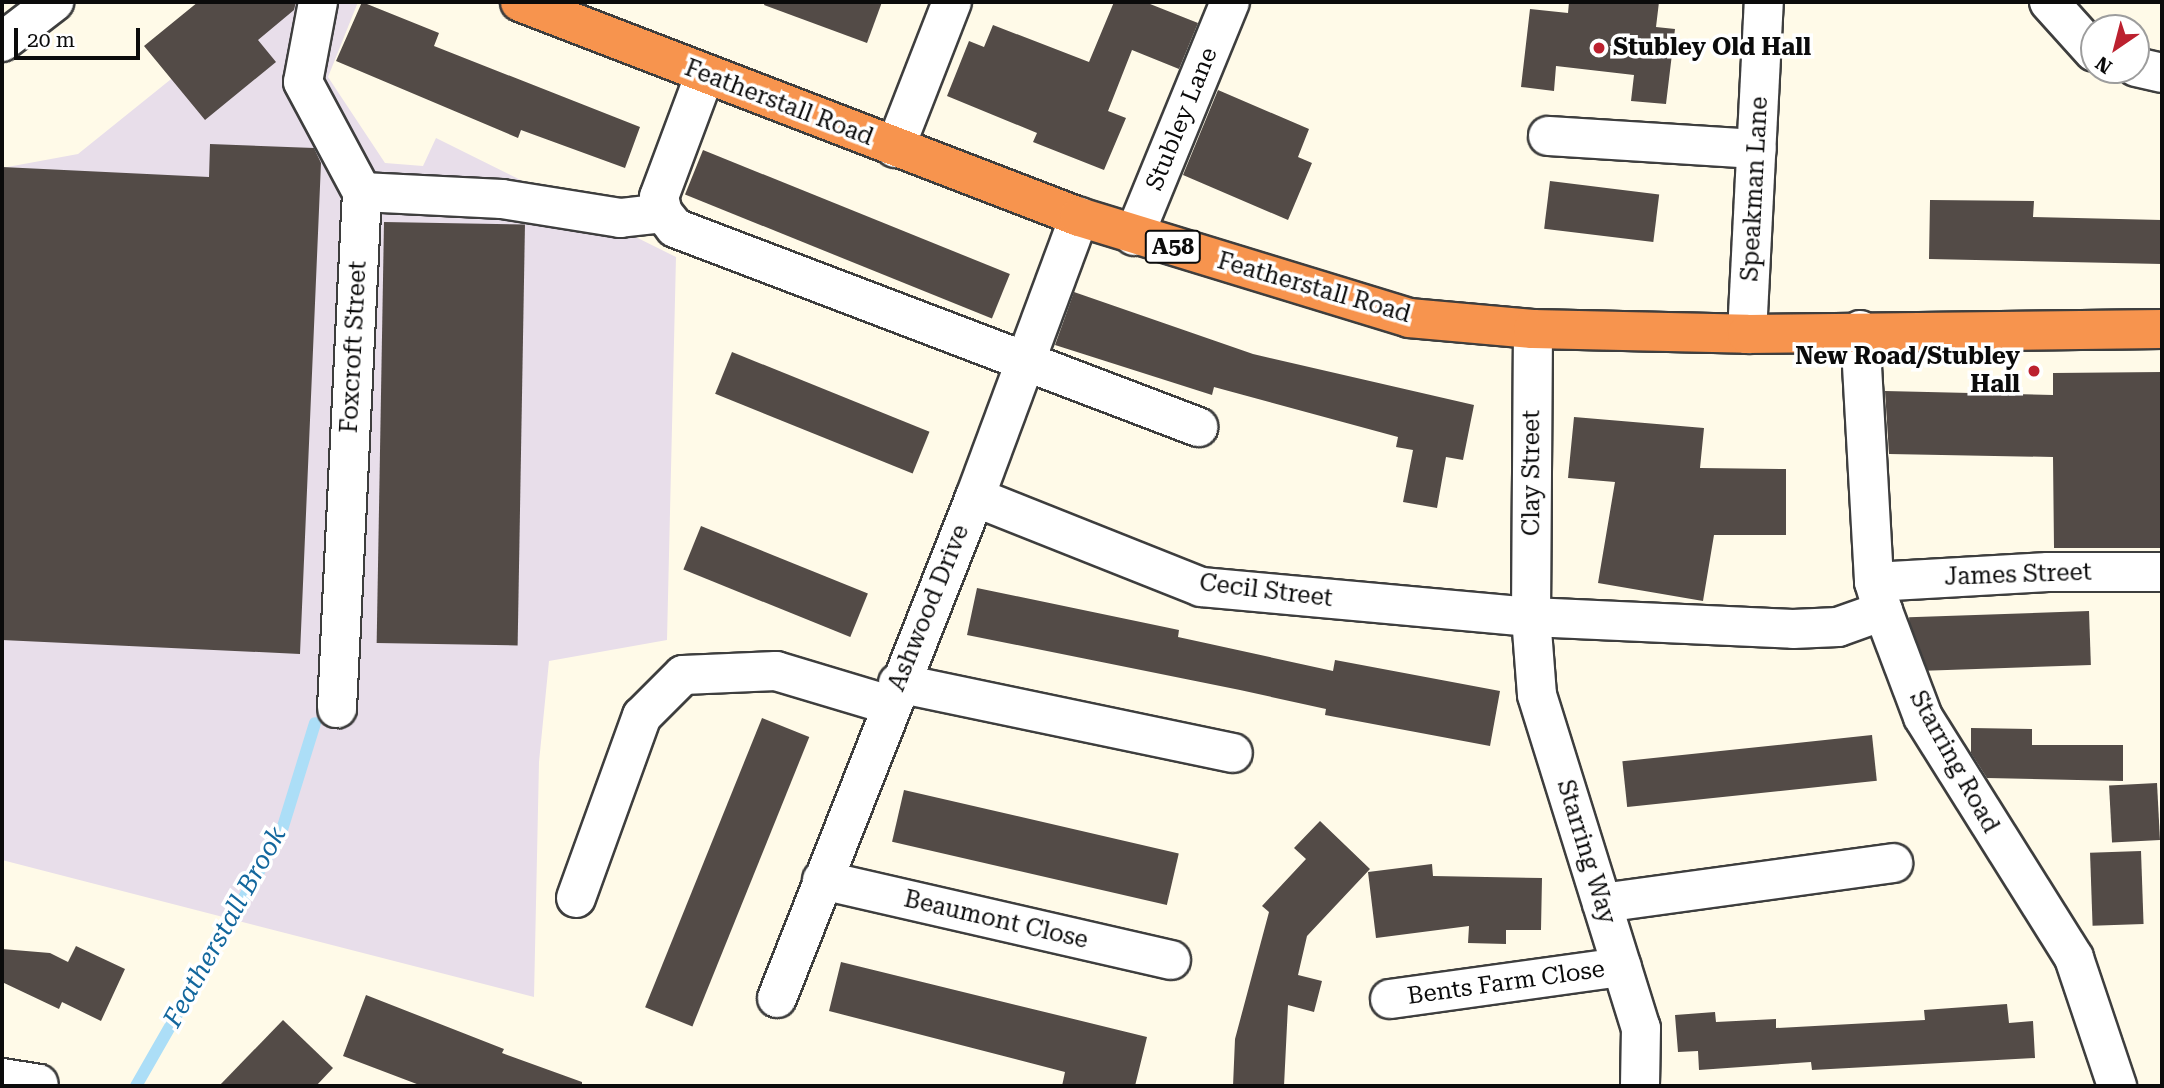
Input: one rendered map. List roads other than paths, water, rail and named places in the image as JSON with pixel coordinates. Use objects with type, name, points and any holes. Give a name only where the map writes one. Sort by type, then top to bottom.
[{"type":"highway","name":"Featherstall Road","points":[[520,2],[1079,217],[1409,318],[1534,330],[1748,334],[1860,331]]},
{"type":"highway","name":"A58","points":[[1860,331],[2162,329]]},
{"type":"street","points":[[2,42],[54,2]]},
{"type":"street","points":[[318,2],[303,82],[362,192],[502,199],[620,218],[663,214]]},
{"type":"street","points":[[895,148],[952,2]]},
{"type":"street","name":"Stubley Lane","points":[[1134,236],[1230,2]]},
{"type":"street","name":"Speakman Lane","points":[[1748,334],[1764,2]]},
{"type":"street","points":[[2049,2],[2080,36]]},
{"type":"street","points":[[705,75],[659,197],[663,214],[675,228],[705,242],[1021,363],[1198,427]]},
{"type":"street","points":[[1548,136],[1757,149]]},
{"type":"street","name":"Foxcroft Street","points":[[337,708],[362,192]]},
{"type":"street","name":"Ashwood Drive","points":[[777,998],[894,694],[975,497],[1021,363],[1079,217]]},
{"type":"street","name":"Clay Street","points":[[1531,617],[1534,330]]},
{"type":"street","name":"Starring Road","points":[[1860,331],[1878,597],[1923,717],[2074,958],[2117,1086]]},
{"type":"street","name":"Cecil Street","points":[[975,497],[1201,587],[1531,617],[1793,629],[1838,627],[1878,597]]},
{"type":"street","name":"James Street","points":[[1878,597],[2048,572],[2162,572]]},
{"type":"street","name":"Starring Way","points":[[1531,617],[1537,695],[1641,1028],[1640,1086]]},
{"type":"street","points":[[576,898],[642,716],[683,675],[776,671],[1233,753]]},
{"type":"street","points":[[1602,902],[1893,863]]},
{"type":"street","name":"Beaumont Close","points":[[822,880],[1171,960]]},
{"type":"street","name":"Bents Farm Close","points":[[1390,999],[1622,967]]},
{"type":"street","points":[[2,1078],[39,1084]]},
{"type":"waterway","name":"Featherstall Brook","points":[[136,1086],[281,833],[315,723]]},
{"type":"place","name":"Stubley Old Hall","points":[[1599,48]]},
{"type":"place","name":"New Road/Stubley Hall","points":[[2034,371]]}]
